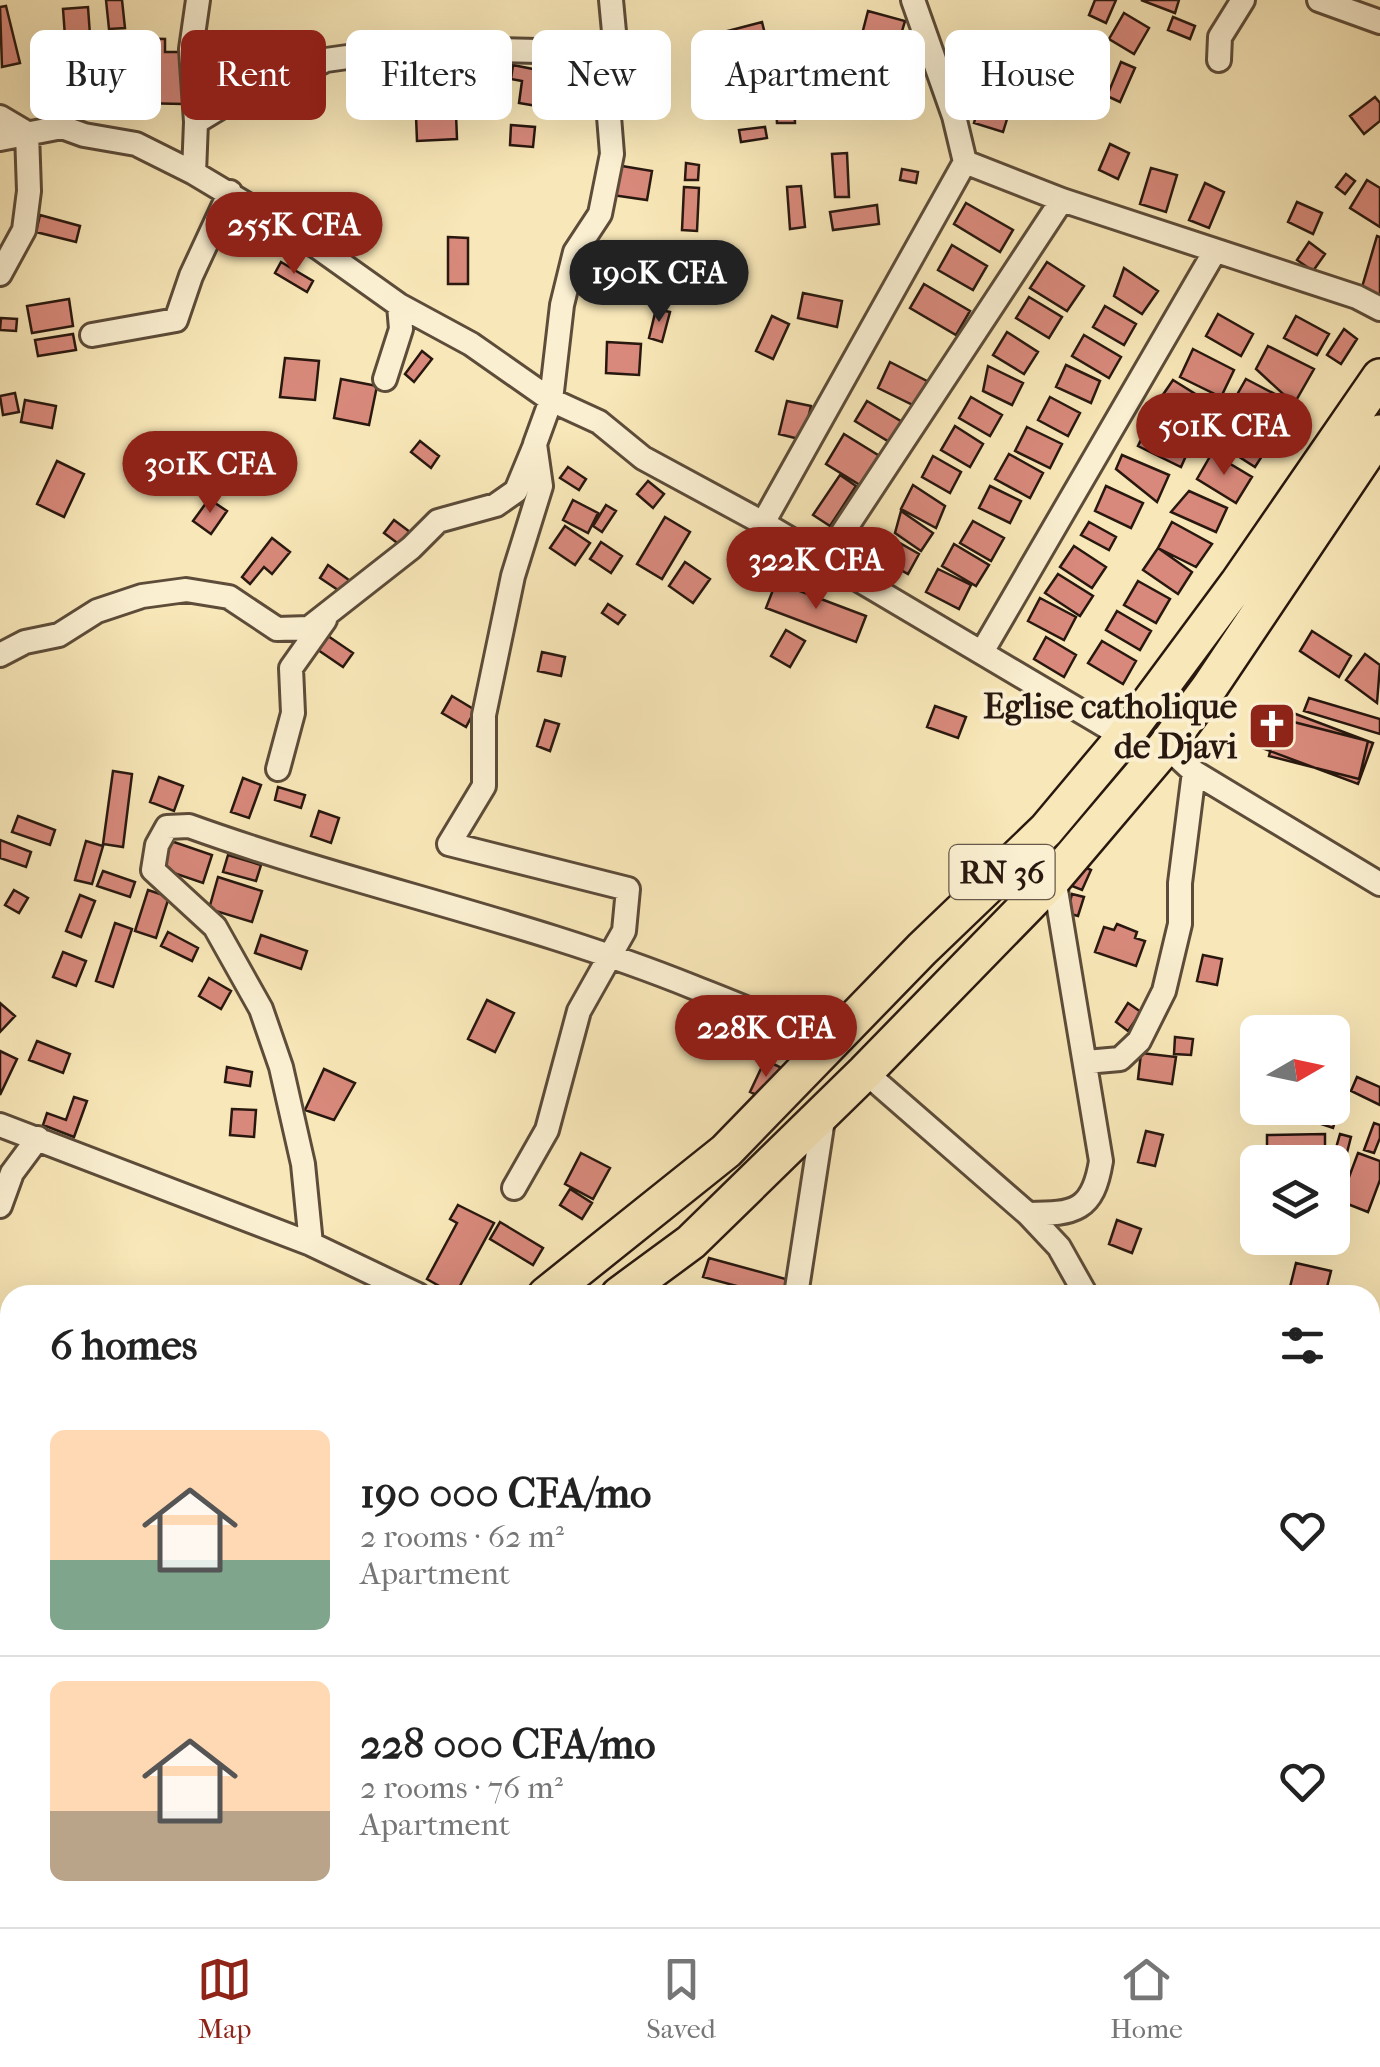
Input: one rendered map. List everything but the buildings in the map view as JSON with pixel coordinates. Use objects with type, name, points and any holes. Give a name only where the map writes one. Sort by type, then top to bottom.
[{"type":"main road","name":"RN 36","points":[[558,1285],[726,1151],[1046,830],[1124,736],[1238,584],[1380,377]]},
{"type":"main road","name":"RN 36","points":[[633,1285],[691,1242],[865,1072],[1054,878],[1166,746],[1209,688],[1380,433]]},
{"type":"street","points":[[194,173],[196,122],[191,49],[198,0]]},
{"type":"street","points":[[611,0],[614,30]]},
{"type":"street","points":[[763,523],[965,162],[954,116],[913,0]]},
{"type":"street","points":[[1219,60],[1220,37],[1242,0]]},
{"type":"street","points":[[1319,0],[1380,22]]},
{"type":"street","points":[[196,122],[247,92],[326,60],[412,48],[532,51]]},
{"type":"street","points":[[0,117],[27,133]]},
{"type":"street","points":[[0,655],[25,642],[59,635],[96,610],[142,596],[186,590],[230,597],[277,629],[309,628],[438,521],[496,506],[516,491],[551,400],[562,305],[575,252],[600,214],[612,154],[609,120]]},
{"type":"street","points":[[0,139],[62,127],[136,144],[230,192],[319,248],[398,305],[470,344],[551,400],[598,422],[643,458],[763,523],[1124,736]]},
{"type":"street","points":[[0,274],[24,230],[29,191],[27,133]]},
{"type":"street","points":[[965,162],[1062,200],[1357,297],[1380,309]]},
{"type":"street","points":[[92,335],[176,320],[191,276],[230,192]]},
{"type":"street","points":[[824,562],[1062,200]]},
{"type":"street","points":[[982,652],[1215,251]]},
{"type":"street","points":[[385,379],[402,329],[398,305]]},
{"type":"street","points":[[514,1188],[547,1130],[579,1011],[624,931],[628,889],[449,844],[484,786],[484,715],[514,576],[541,486],[535,444]]},
{"type":"street","points":[[278,769],[293,712],[291,668],[315,630],[356,590]]},
{"type":"street","points":[[1166,746],[1194,772],[1380,884]]},
{"type":"street","points":[[1086,1062],[1120,1060],[1139,1041],[1164,991],[1180,924],[1180,883],[1194,772]]},
{"type":"street","points":[[311,1244],[303,1164],[280,1067],[261,1009],[216,928],[152,870],[157,845],[167,826],[189,826],[445,908],[609,953],[754,1012],[826,1047]]},
{"type":"street","points":[[1028,1214],[1061,1214],[1084,1205],[1097,1188],[1101,1161],[1054,878]]},
{"type":"street","points":[[865,1072],[1028,1214],[1058,1247],[1080,1285]]},
{"type":"street","points":[[798,1285],[824,1110]]},
{"type":"street","points":[[0,1125],[311,1244],[397,1285]]},
{"type":"street","points":[[0,1206],[12,1173],[38,1138]]},
{"type":"place","name":"Eglise catholique de Djavi","points":[[1272,726]]}]
